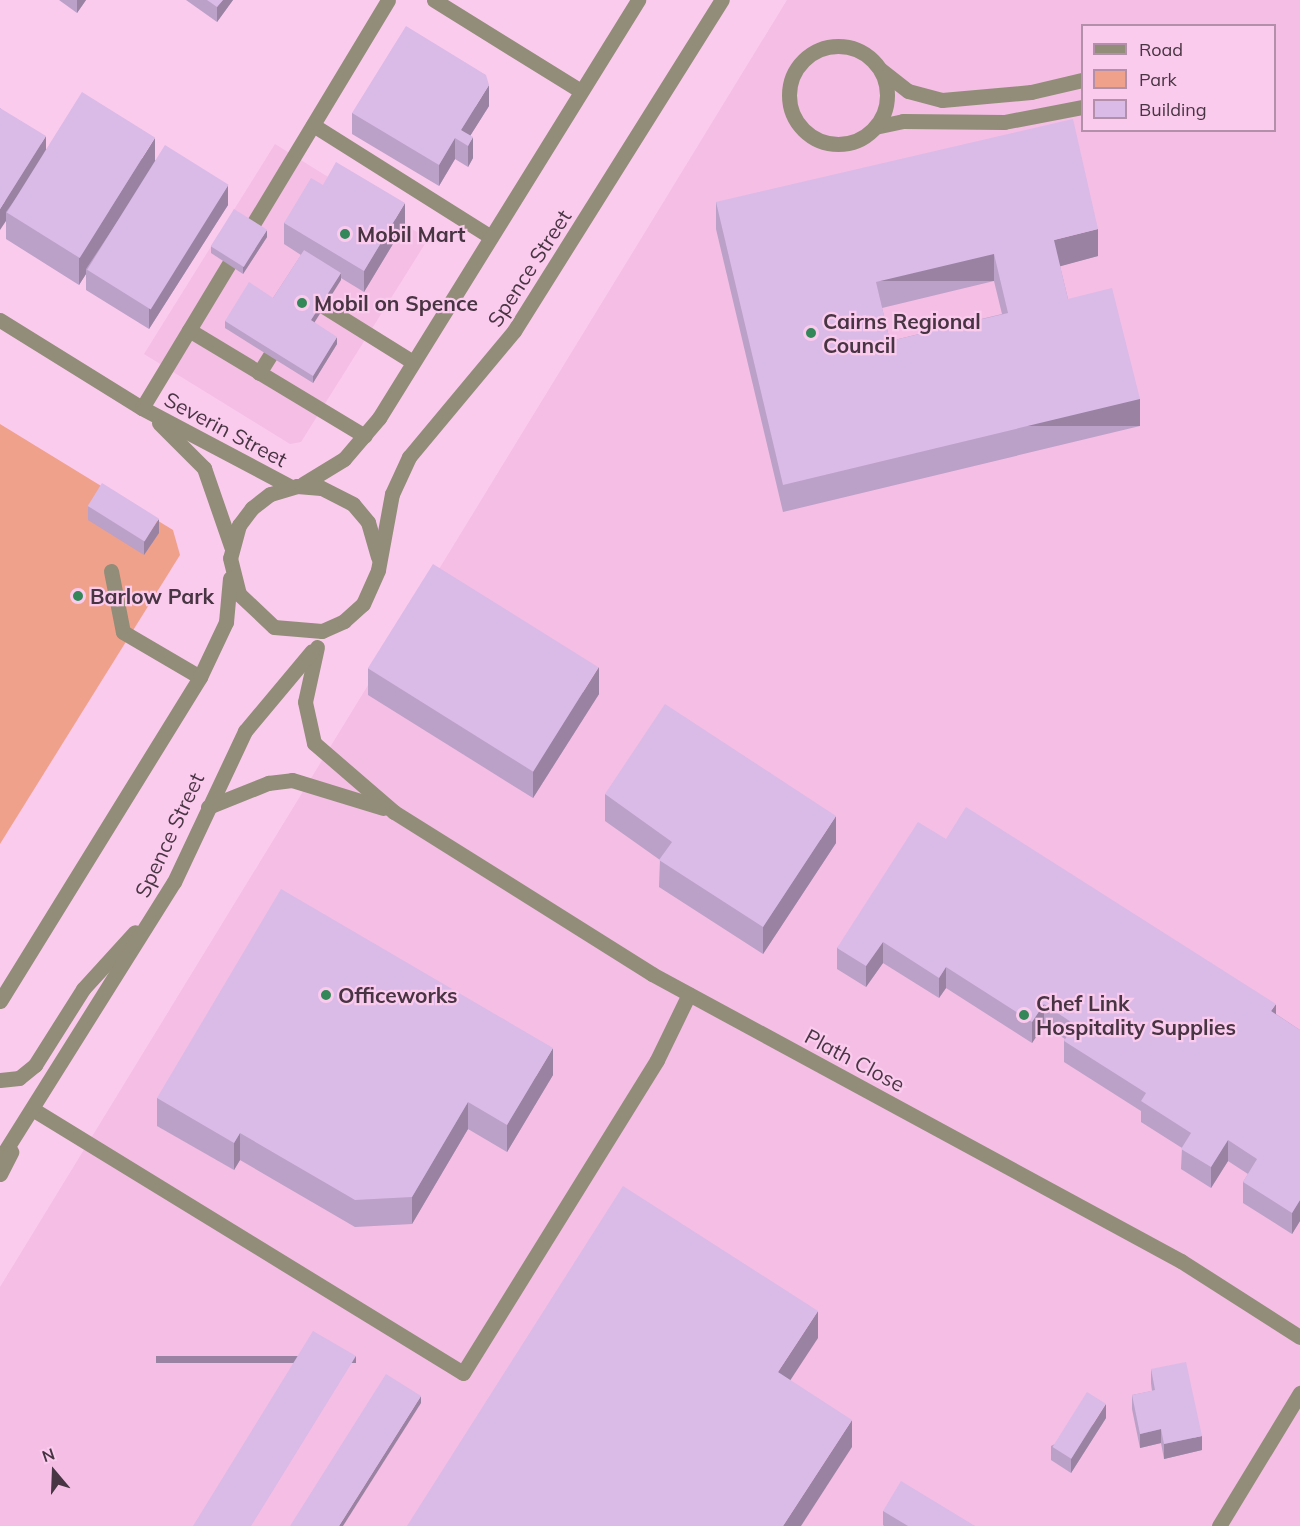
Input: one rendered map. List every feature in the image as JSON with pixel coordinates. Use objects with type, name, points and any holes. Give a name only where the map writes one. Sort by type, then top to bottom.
[{"type":"street","points":[[142,408],[388,0]]},
{"type":"street","points":[[434,0],[581,91]]},
{"type":"street","points":[[0,1001],[200,677],[226,622],[231,552],[252,508],[327,474],[365,436],[638,0]]},
{"type":"street","name":"Spence Street","points":[[0,1159],[30,1116],[163,900],[245,731],[317,647],[354,614],[370,594],[392,494],[409,457],[514,331],[722,0]]},
{"type":"street","points":[[1081,80],[1030,92],[942,99],[909,91],[858,50],[828,47],[800,64],[789,96],[793,113],[815,138],[849,142],[875,127],[903,121],[1004,122],[1081,107]]},
{"type":"street","points":[[875,127],[887,100],[881,70]]},
{"type":"street","points":[[313,125],[491,237]]},
{"type":"street","points":[[259,373],[306,296],[413,362]]},
{"type":"street","name":"Severin Street","points":[[0,320],[142,408],[294,487]]},
{"type":"street","points":[[189,330],[365,436]]},
{"type":"street","name":"Severin Street","points":[[142,408],[204,468],[231,552]]},
{"type":"street","name":"Spence Street","points":[[294,487],[321,488],[353,504],[368,522],[378,557]]},
{"type":"street","name":"Spence Street","points":[[231,552],[242,599],[274,627],[316,632],[354,614]]},
{"type":"street","points":[[111,571],[123,632],[200,677]]},
{"type":"street","name":"Plath Close","points":[[317,647],[305,687],[306,720],[314,743],[394,812],[689,994],[1181,1261],[1300,1337]]},
{"type":"street","name":"Plath Close","points":[[208,807],[268,783],[292,780],[394,812]]},
{"type":"street","points":[[0,1080],[32,1069],[83,989],[163,900]]},
{"type":"street","points":[[30,1116],[464,1373],[657,1060],[689,994]]},
{"type":"street","name":"Spence Street","points":[[0,1174],[30,1116]]},
{"type":"street","points":[[1219,1526],[1300,1393]]},
{"type":"shaded area","points":[[787,0],[1300,0],[1300,1526],[0,1526],[0,1287]]},
{"type":"shaded area","points":[[275,144],[428,239],[301,442],[290,444],[144,354]]},
{"type":"green space","name":"Barlow Park","points":[[0,424],[173,530],[180,555],[0,844]]},
{"type":"building","points":[[207,0],[223,0],[217,7]]},
{"type":"building","points":[[406,26],[486,75],[489,85],[461,130],[473,137],[468,146],[455,138],[439,165],[352,113]]},
{"type":"building","points":[[82,92],[155,138],[80,258],[7,212]]},
{"type":"building","points":[[0,108],[46,136],[0,209]]},
{"type":"building","name":"Cairns Regional Council","points":[[1073,119],[1098,229],[1054,240],[1068,299],[1112,288],[1140,399],[783,485],[716,202]],"holes":[[[994,254],[1008,313],[890,341],[876,282]]]},
{"type":"building","points":[[165,145],[229,185],[151,309],[87,270]]},
{"type":"building","name":"Mobil Mart","points":[[336,162],[405,203],[364,271],[284,223],[311,178],[323,185]]},
{"type":"building","points":[[234,209],[267,230],[244,267],[211,246]]},
{"type":"building","points":[[304,250],[341,273],[311,320],[337,337],[313,376],[225,321],[249,282],[273,298]]},
{"type":"building","points":[[102,483],[159,519],[145,541],[88,506]]},
{"type":"building","points":[[433,564],[598,667],[533,772],[368,668]]},
{"type":"building","points":[[665,704],[836,816],[763,927],[659,860],[672,842],[605,794]]},
{"type":"building","points":[[966,807],[1276,1004],[1271,1011],[1300,1030],[1300,1200],[1292,1213],[1243,1182],[1257,1159],[1228,1140],[1211,1167],[1181,1149],[1191,1133],[1141,1101],[1146,1093],[1064,1041],[1074,1024],[1044,1004],[1032,1022],[946,967],[939,978],[883,942],[866,966],[837,948],[918,822],[946,839]]},
{"type":"building","name":"Officeworks","points":[[281,889],[553,1048],[507,1125],[468,1102],[412,1197],[355,1200],[240,1133],[234,1143],[157,1098]]},
{"type":"building","points":[[623,1186],[818,1311],[778,1372],[852,1420],[783,1526],[407,1526]]},
{"type":"building","points":[[313,1331],[356,1356],[251,1526],[193,1526]]},
{"type":"building","points":[[1186,1362],[1202,1436],[1164,1444],[1161,1429],[1140,1434],[1132,1395],[1155,1390],[1151,1369]]},
{"type":"building","points":[[386,1374],[421,1396],[339,1526],[290,1526]]},
{"type":"building","points":[[1087,1392],[1106,1404],[1071,1459],[1053,1447]]},
{"type":"building","points":[[901,1481],[975,1526],[908,1526],[883,1511]]},
{"type":"place","name":"Mobil Mart","points":[[345,234]]},
{"type":"place","name":"Mobil on Spence","points":[[302,303]]},
{"type":"place","name":"Cairns Regional Council","points":[[811,333]]},
{"type":"place","name":"Barlow Park","points":[[78,596]]},
{"type":"place","name":"Officeworks","points":[[326,995]]},
{"type":"place","name":"Chef Link Hospitality Supplies","points":[[1024,1015]]}]
